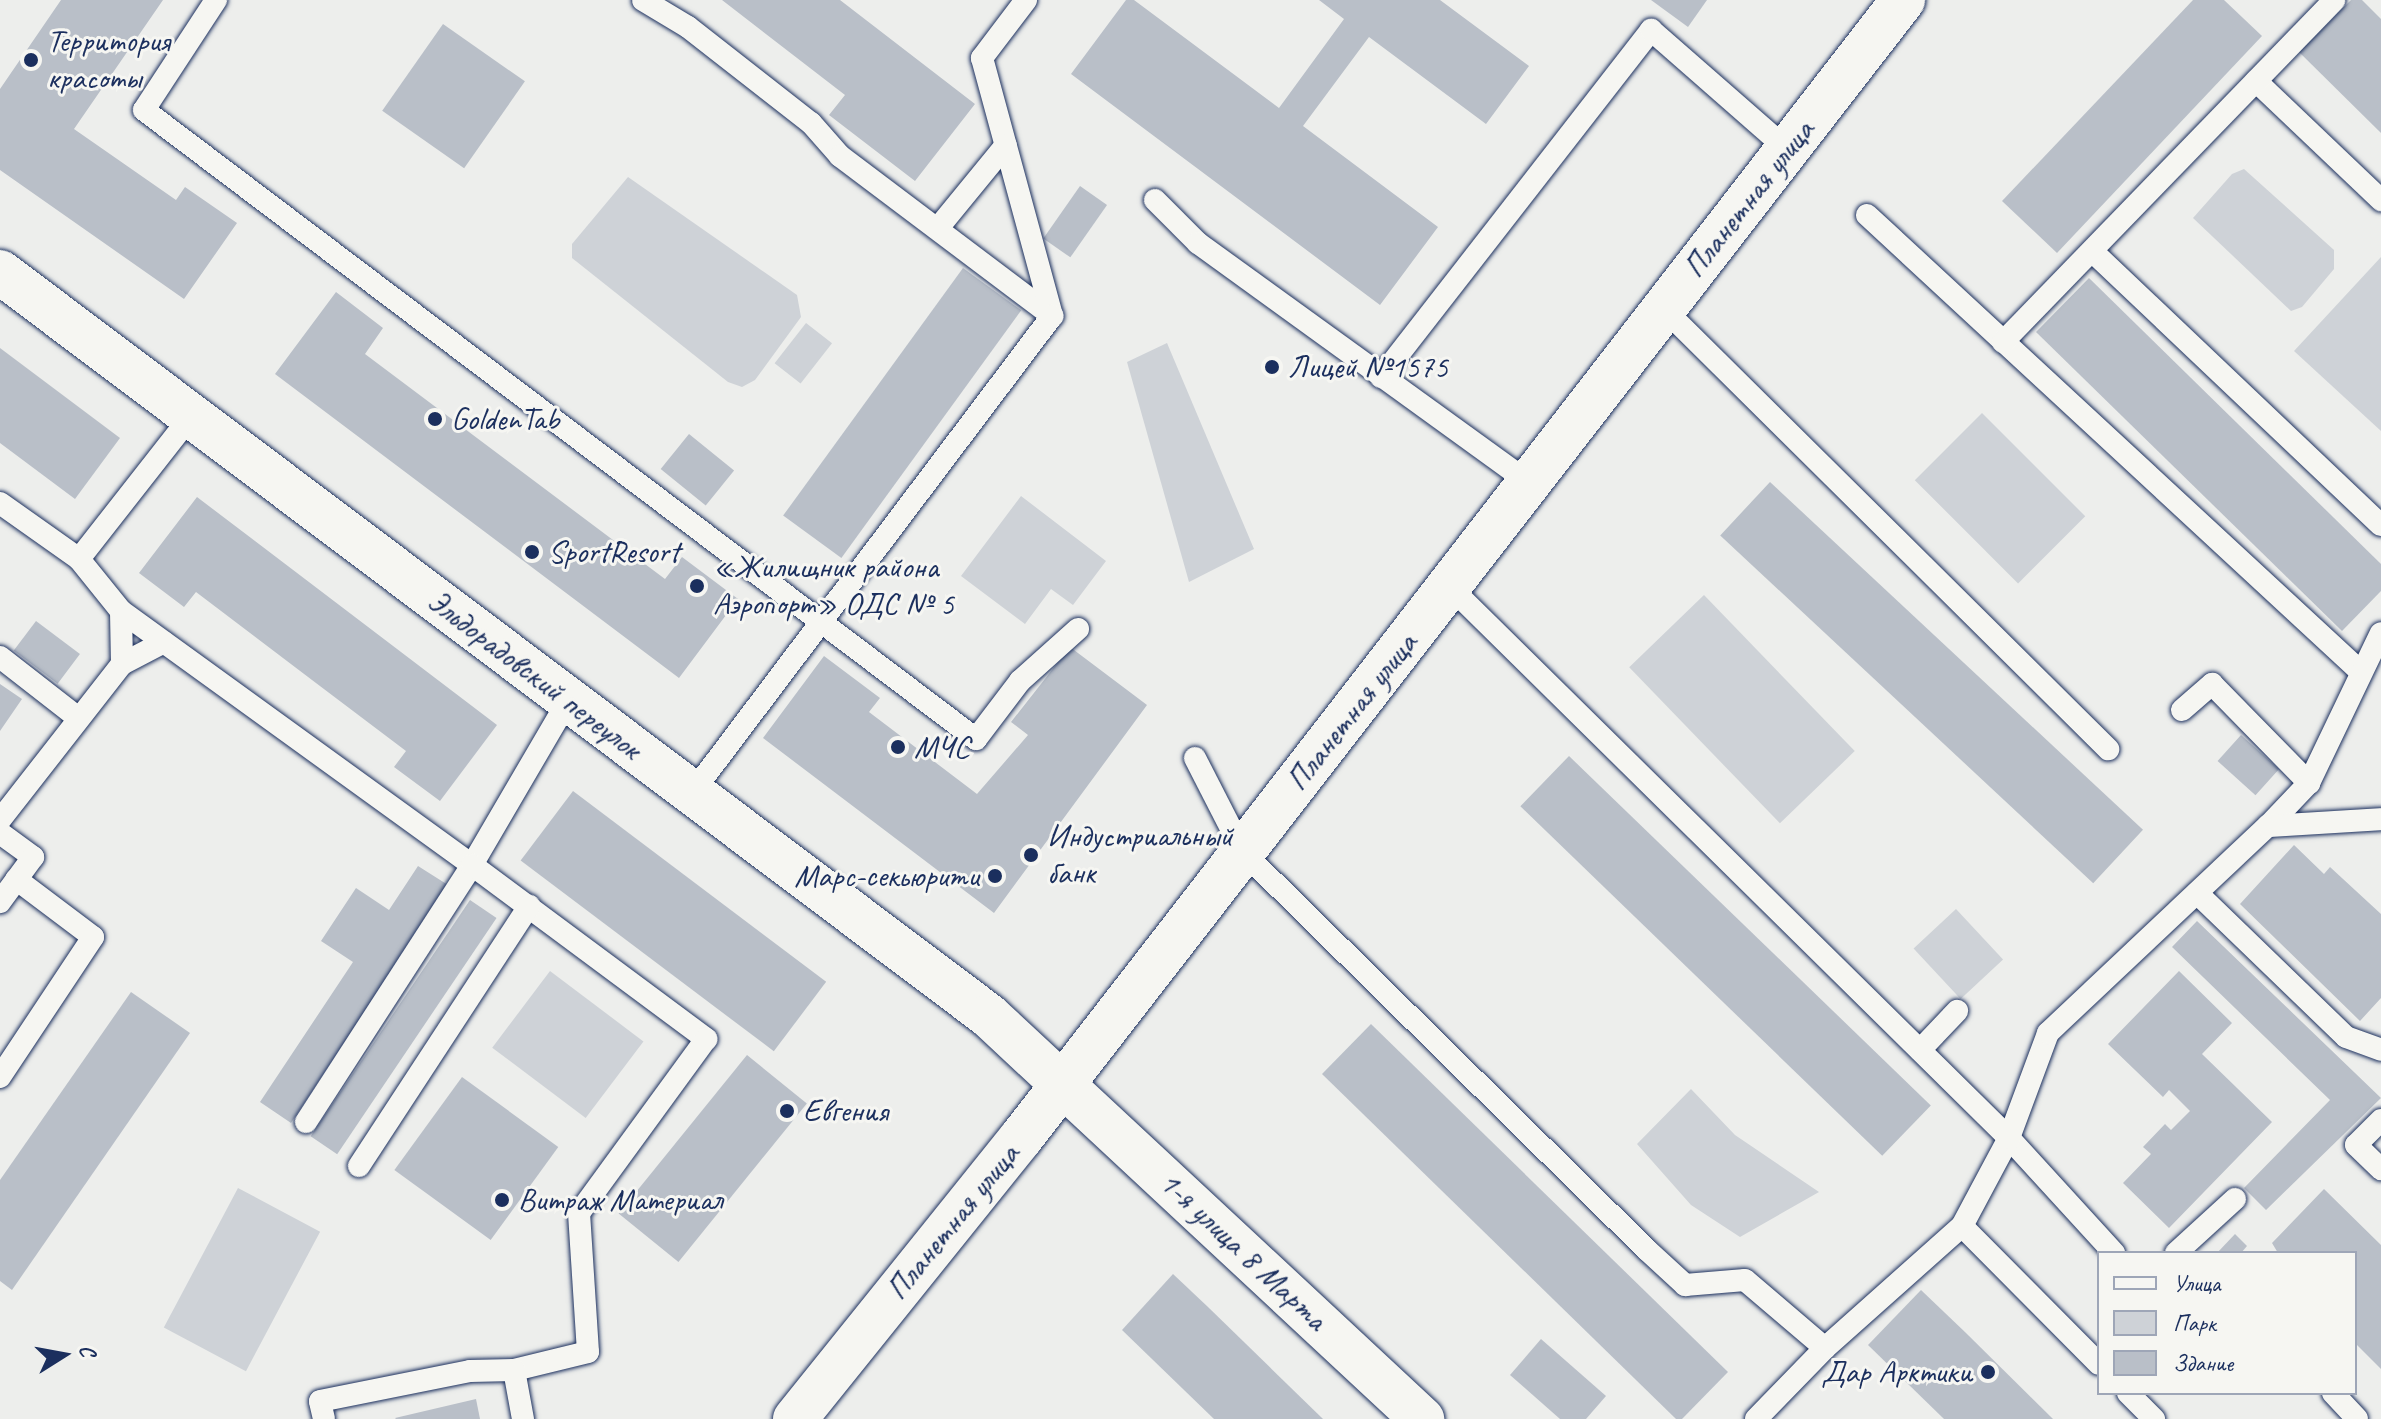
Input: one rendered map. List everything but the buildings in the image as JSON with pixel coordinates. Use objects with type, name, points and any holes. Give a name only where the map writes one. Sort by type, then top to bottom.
[{"type":"street","name":"Планетная улица","points":[[795,1419],[1063,1084],[1903,0]]},
{"type":"street","name":"Эльдорадовский переулок","points":[[0,272],[989,1016],[1063,1084]]},
{"type":"street","name":"1-я улица 8 Марта","points":[[1063,1084],[1422,1419]]},
{"type":"lane","points":[[216,0],[144,110],[976,739],[1020,681],[1078,629]]},
{"type":"lane","points":[[643,0],[688,27],[811,123],[840,156],[1052,316]]},
{"type":"lane","points":[[1026,0],[982,58],[1052,316]]},
{"type":"lane","points":[[2003,342],[2334,0]]},
{"type":"lane","points":[[1381,377],[1651,30],[1788,150]]},
{"type":"lane","points":[[2256,81],[2381,200]]},
{"type":"lane","points":[[938,228],[1006,145]]},
{"type":"lane","points":[[1155,200],[1198,243],[1529,483]]},
{"type":"lane","points":[[1867,215],[2360,671]]},
{"type":"lane","points":[[2092,251],[2381,525]]},
{"type":"lane","points":[[1663,308],[2108,749]]},
{"type":"lane","points":[[692,793],[1052,316]]},
{"type":"lane","points":[[79,559],[191,416]]},
{"type":"lane","points":[[0,503],[79,559],[121,611],[529,906],[706,1039],[579,1213],[588,1352],[514,1370],[470,1371],[320,1401],[324,1419]]},
{"type":"lane","points":[[1450,587],[2009,1138],[2112,1251]]},
{"type":"lane","points":[[121,611],[122,664]]},
{"type":"lane","points":[[1756,1419],[1825,1348],[1962,1226],[2009,1138],[2048,1033],[2268,826],[2309,783],[2360,671],[2381,633]]},
{"type":"lane","points":[[0,820],[77,717],[122,664],[164,642]]},
{"type":"lane","points":[[0,657],[77,717]]},
{"type":"lane","points":[[2182,710],[2212,684],[2309,783]]},
{"type":"lane","points":[[306,1122],[472,865],[568,701]]},
{"type":"lane","points":[[1195,758],[1243,852],[1685,1285],[1745,1280],[1825,1348]]},
{"type":"lane","points":[[2268,826],[2381,819]]},
{"type":"lane","points":[[0,833],[33,857],[0,902]]},
{"type":"lane","points":[[0,1077],[93,937],[16,879]]},
{"type":"lane","points":[[2197,893],[2346,1037],[2381,1050]]},
{"type":"lane","points":[[359,1166],[529,906]]},
{"type":"lane","points":[[1920,1050],[1957,1011]]},
{"type":"lane","points":[[2381,1120],[2356,1145],[2381,1169]]},
{"type":"lane","points":[[2178,1251],[2235,1199]]},
{"type":"lane","points":[[1962,1226],[2097,1362]]},
{"type":"lane","points":[[514,1370],[523,1419]]},
{"type":"lane","points":[[2130,1395],[2154,1419]]},
{"type":"lane","points":[[2335,1395],[2357,1419]]},
{"type":"green space","points":[[2244,169],[2334,250],[2334,269],[2302,307],[2291,311],[2193,218],[2232,174]]},
{"type":"green space","points":[[628,177],[797,295],[801,317],[755,380],[742,387],[728,382],[572,258],[572,244]]},
{"type":"green space","points":[[2381,257],[2381,431],[2294,351]]},
{"type":"green space","points":[[806,323],[832,343],[801,384],[775,363]]},
{"type":"green space","points":[[1167,343],[1254,549],[1189,582],[1127,362]]},
{"type":"green space","points":[[1982,413],[2085,516],[2018,583],[1915,480]]},
{"type":"green space","points":[[1021,496],[1106,561],[1073,605],[1051,589],[1025,624],[961,576]]},
{"type":"green space","points":[[1704,595],[1855,751],[1780,823],[1629,667]]},
{"type":"green space","points":[[1956,909],[2003,959],[1961,999],[1914,949]]},
{"type":"green space","points":[[550,971],[643,1041],[586,1118],[492,1048]]},
{"type":"green space","points":[[1691,1089],[1735,1135],[1819,1192],[1740,1237],[1691,1205],[1637,1144]]},
{"type":"green space","points":[[238,1188],[320,1232],[246,1371],[164,1328]]},
{"type":"place","name":"Территория красоты","points":[[31,60]]},
{"type":"place","name":"Лицей №1575","points":[[1272,367]]},
{"type":"place","name":"GoldenTab","points":[[435,419]]},
{"type":"place","name":"SportResort","points":[[532,552]]},
{"type":"place","name":"«Жилищник района Аэропорт» ОДС № 5","points":[[697,586]]},
{"type":"place","name":"МЧС","points":[[898,747]]},
{"type":"place","name":"Индустриальный банк","points":[[1031,855]]},
{"type":"place","name":"Марс-секьюрити","points":[[995,876]]},
{"type":"place","name":"Евгения","points":[[787,1111]]},
{"type":"place","name":"Витраж Материал","points":[[502,1200]]},
{"type":"place","name":"Дар Арктики","points":[[1988,1372]]}]
